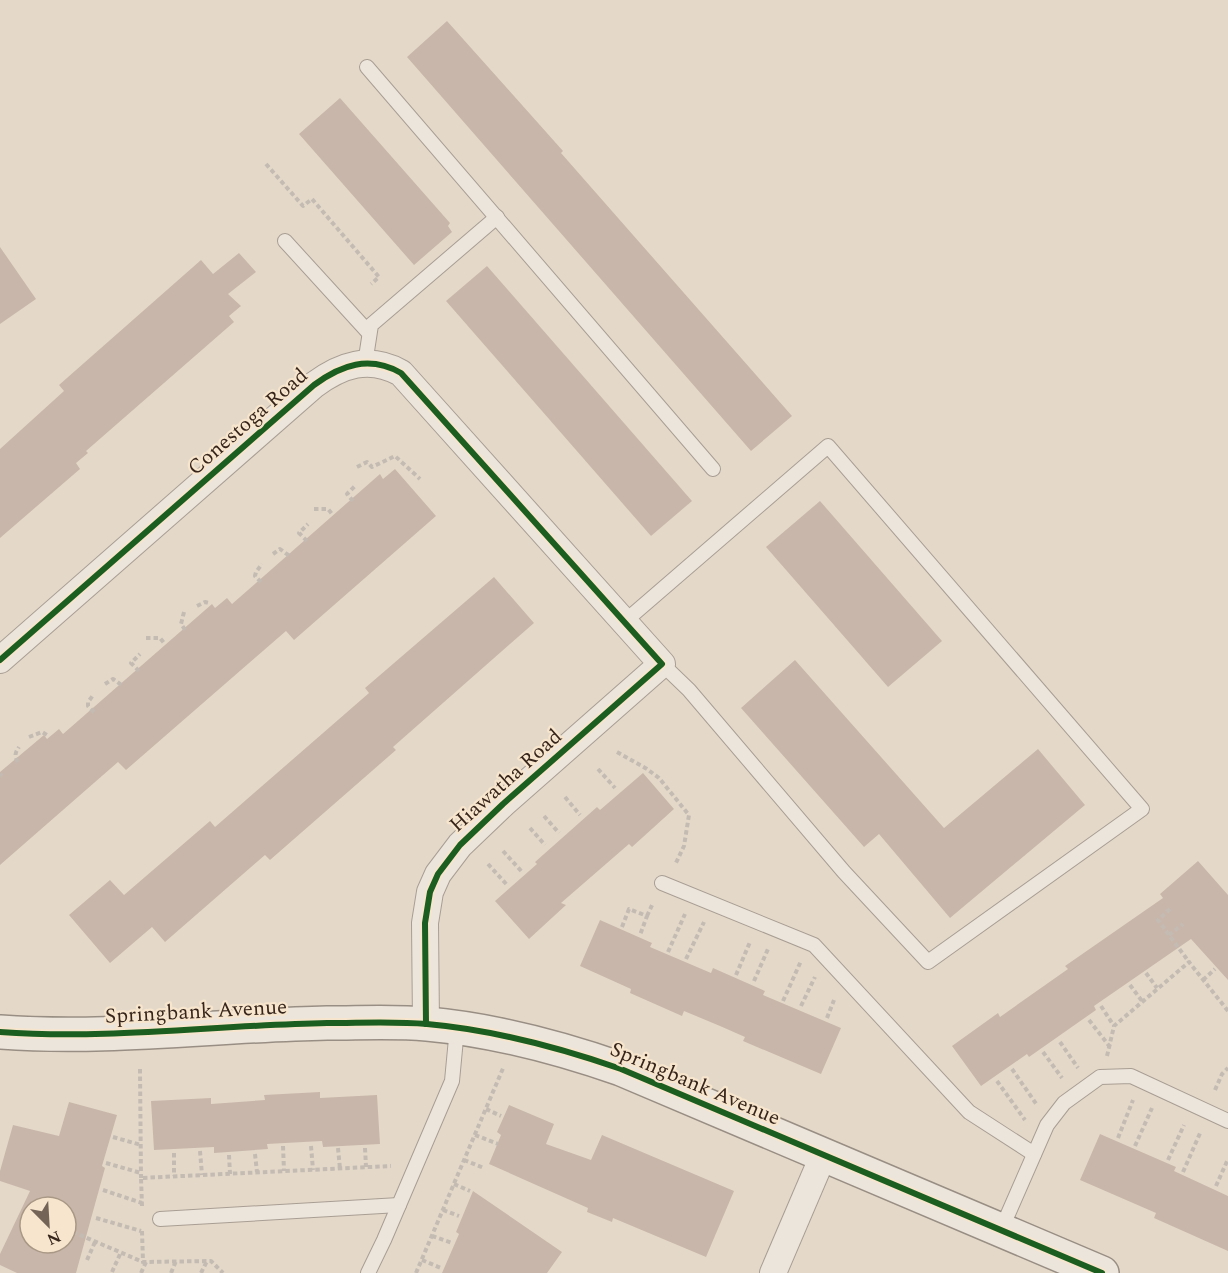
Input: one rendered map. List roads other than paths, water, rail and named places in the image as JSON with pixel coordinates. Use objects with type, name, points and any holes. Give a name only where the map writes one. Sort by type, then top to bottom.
[{"type":"main road","name":"Springbank Avenue","points":[[0,1032],[57,1035],[381,1022],[441,1026],[516,1038],[572,1052],[621,1069],[1102,1273]]},
{"type":"street","name":"Conestoga Road","points":[[0,660],[314,385],[333,371],[356,364],[365,364],[392,368],[407,379],[662,664]]},
{"type":"street","name":"Hiawatha Road","points":[[441,1026],[425,923],[430,892],[438,874],[460,845],[475,830],[662,664]]},
{"type":"street","points":[[773,1273],[823,1156]]},
{"type":"lane","points":[[367,67],[712,470]]},
{"type":"lane","points":[[365,364],[371,325],[497,217]]},
{"type":"lane","points":[[285,241],[369,333]]},
{"type":"lane","points":[[623,623],[828,446],[1142,809],[928,962],[844,872],[689,690],[662,664]]},
{"type":"lane","points":[[664,884],[814,945],[969,1112],[1037,1148]]},
{"type":"lane","points":[[368,1273],[452,1081],[441,1026]]},
{"type":"lane","points":[[1001,1230],[1049,1123],[1064,1103],[1095,1081],[1131,1076],[1228,1121]]},
{"type":"lane","points":[[160,1219],[399,1205]]}]
